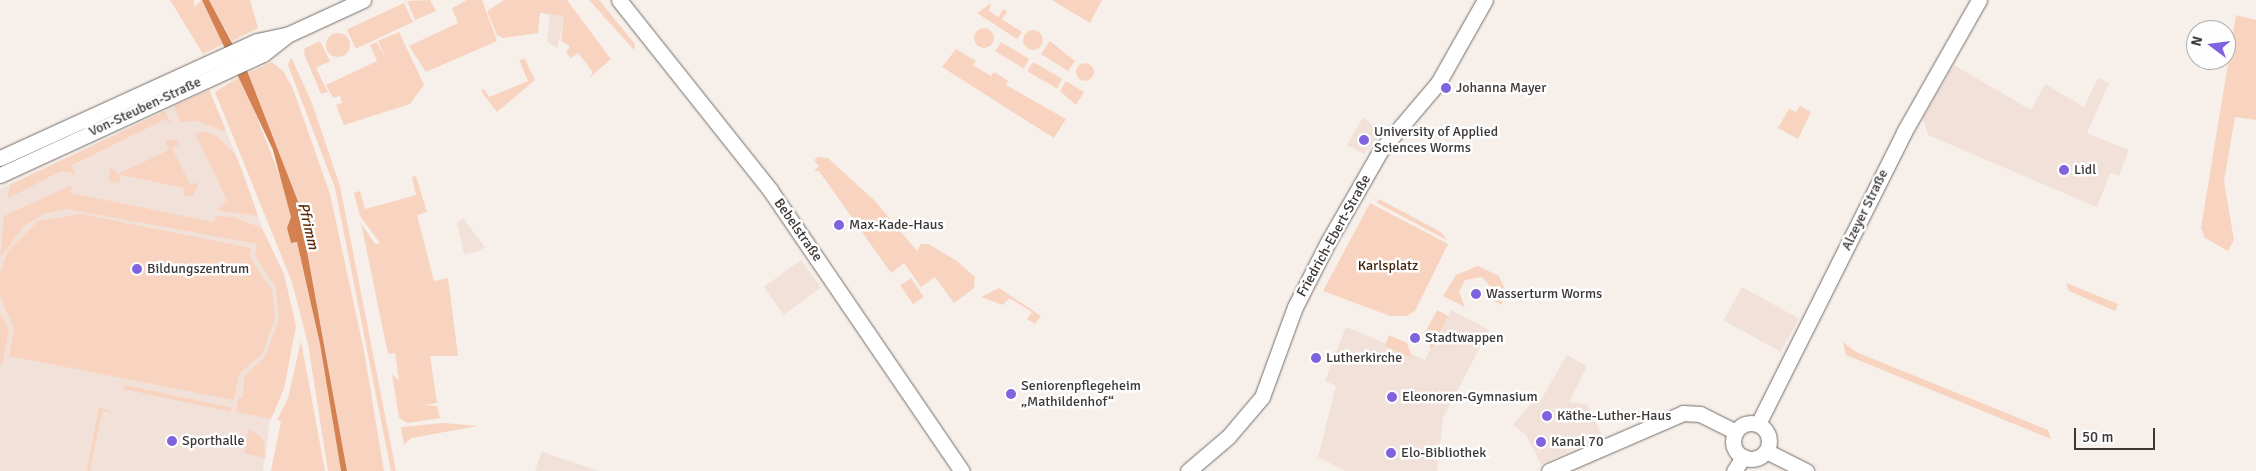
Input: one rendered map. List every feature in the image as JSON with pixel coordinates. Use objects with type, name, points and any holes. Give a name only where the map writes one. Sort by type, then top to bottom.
[{"type":"street","name":"Von-Steuben-Straße","points":[[0,158],[260,48],[363,0]]},
{"type":"street","name":"Bebelstraße","points":[[619,0],[770,190],[962,471]]},
{"type":"street","name":"Friedrich-Ebert-Straße","points":[[1188,471],[1228,437],[1262,397],[1298,301],[1328,242],[1381,150],[1438,83],[1485,0]]},
{"type":"street","name":"Alzeyer Straße","points":[[1758,424],[1904,132],[1979,0]]},
{"type":"street","name":"Von-Steuben-Straße","points":[[0,175],[207,71]]},
{"type":"street","points":[[1549,471],[1683,413],[1700,414],[1736,432]]},
{"type":"street","points":[[1746,421],[1758,424],[1767,440],[1766,451],[1757,459],[1743,457],[1736,446],[1736,432],[1746,421]]},
{"type":"street","points":[[1766,451],[1806,471]]},
{"type":"street","points":[[1734,471],[1743,457]]},
{"type":"shaded area","points":[[202,0],[209,0],[248,73],[306,222],[310,238],[305,240],[347,471],[341,471],[320,344],[297,242],[291,243],[287,228],[291,217],[273,150]]},
{"type":"shaded area","points":[[550,13],[565,16],[557,48],[547,42]]},
{"type":"shaded area","points":[[1954,65],[2031,110],[2045,84],[2084,107],[2098,78],[2109,83],[2087,133],[2129,150],[2119,176],[2110,173],[2097,207],[1928,135],[1923,118]]},
{"type":"shaded area","name":"Bildungszentrum","points":[[209,90],[246,180],[286,301],[263,471],[0,471],[0,189]]},
{"type":"shaded area","name":"University of Applied Sciences Worms","points":[[1363,117],[1382,134],[1364,154],[1347,145]]},
{"type":"shaded area","points":[[463,218],[485,247],[479,251],[464,254],[457,223]]},
{"type":"shaded area","points":[[801,260],[821,288],[784,315],[764,287]]},
{"type":"shaded area","points":[[1742,287],[1799,319],[1780,352],[1724,320]]},
{"type":"shaded area","name":"Eleonoren-Gymnasium","points":[[1451,310],[1489,330],[1443,418],[1437,471],[1345,471],[1318,457],[1336,386],[1325,381],[1346,327],[1425,360]]},
{"type":"shaded area","points":[[1567,355],[1587,366],[1569,402],[1587,404],[1602,436],[1541,464],[1526,435],[1513,425],[1537,397],[1541,400]]},
{"type":"shaded area","points":[[542,451],[554,456],[599,471],[535,471]]},
{"type":"green space","points":[[170,0],[194,0],[194,7],[202,0],[226,43],[203,54]]},
{"type":"green space","points":[[209,0],[250,0],[258,28],[232,41]]},
{"type":"green space","points":[[430,0],[436,11],[415,20],[407,1]]},
{"type":"green space","points":[[467,0],[482,0],[497,41],[426,72],[409,46],[458,23],[452,8]]},
{"type":"green space","points":[[504,0],[567,0],[611,59],[588,79],[593,72],[578,53],[571,58],[566,53],[570,46],[561,41],[564,16],[540,13],[538,33],[503,38],[497,35],[487,11]]},
{"type":"green space","points":[[589,0],[599,0],[635,44],[634,50]]},
{"type":"green space","points":[[1052,0],[1102,0],[1090,23]]},
{"type":"green space","points":[[404,3],[413,22],[356,49],[347,30]]},
{"type":"green space","points":[[991,3],[989,11],[998,17],[1004,9],[1007,12],[1002,19],[1022,32],[1017,39],[977,13]]},
{"type":"green space","points":[[2236,15],[2256,20],[2256,120],[2235,117],[2224,181],[2234,240],[2228,251],[2205,238],[2201,228],[2227,70],[2236,70]]},
{"type":"green space","points":[[984,28],[991,31],[994,38],[991,45],[984,48],[977,45],[974,38],[977,31]]},
{"type":"green space","points":[[1033,30],[1040,33],[1043,40],[1040,47],[1033,50],[1026,47],[1023,40],[1026,33]]},
{"type":"green space","points":[[399,32],[424,85],[410,104],[344,125],[336,105],[342,103],[340,96],[333,98],[326,85],[377,61],[370,45],[377,42],[387,61],[378,41]]},
{"type":"green space","points":[[333,33],[343,33],[350,40],[350,50],[343,57],[333,57],[326,50],[326,40]]},
{"type":"green space","points":[[320,41],[330,61],[316,68],[328,92],[321,94],[304,54],[305,48]]},
{"type":"green space","points":[[1050,41],[1075,61],[1068,71],[1041,54]]},
{"type":"green space","points":[[1001,42],[1029,59],[1024,68],[995,51]]},
{"type":"green space","points":[[956,49],[976,61],[973,65],[991,76],[994,72],[1008,81],[1006,85],[1066,119],[1054,138],[942,67]]},
{"type":"green space","points":[[291,57],[312,103],[340,186],[396,471],[391,471],[335,188],[288,65]]},
{"type":"green space","points":[[525,59],[535,80],[497,112],[481,91],[484,89],[489,97],[528,81],[519,60]]},
{"type":"green space","points":[[272,62],[284,72],[293,89],[330,194],[364,351],[384,471],[347,471],[305,239],[310,238],[306,223],[248,73]]},
{"type":"green space","points":[[1033,62],[1062,79],[1057,89],[1028,72]]},
{"type":"green space","points":[[1081,63],[1089,63],[1094,68],[1092,79],[1081,81],[1076,76],[1076,68]]},
{"type":"green space","points":[[241,76],[284,187],[291,217],[287,228],[291,243],[297,242],[320,344],[341,471],[328,471],[308,344],[292,282],[215,92]]},
{"type":"green space","points":[[1066,81],[1084,92],[1076,105],[1060,91]]},
{"type":"green space","points":[[209,90],[226,130],[224,131],[197,121],[181,122],[174,106]]},
{"type":"green space","points":[[1800,106],[1811,112],[1798,139],[1778,128],[1789,109],[1796,112]]},
{"type":"green space","points":[[165,111],[173,127],[166,119],[72,165],[75,174],[61,171],[7,199],[10,185]]},
{"type":"green space","points":[[202,131],[217,136],[236,155],[258,216],[217,210],[227,200],[195,134]]},
{"type":"green space","points":[[175,139],[180,144],[172,148],[190,184],[199,183],[193,196],[183,196],[184,188],[121,175],[119,184],[108,180],[111,167],[118,174],[169,150],[165,141]]},
{"type":"green space","points":[[818,157],[828,158],[875,201],[917,251],[921,244],[928,244],[957,261],[975,277],[974,288],[954,303],[935,277],[921,287],[904,263],[891,273],[819,171],[814,171],[819,166],[814,160]]},
{"type":"green space","points":[[416,176],[427,212],[417,215],[434,281],[448,278],[458,356],[430,356],[437,403],[424,405],[437,406],[440,418],[408,423],[399,418],[392,374],[399,381],[395,353],[388,354],[361,223],[375,244],[380,243],[360,216],[354,193],[360,191],[365,209],[416,195],[412,177]]},
{"type":"green space","points":[[72,185],[71,193],[214,222],[216,216],[233,217],[262,228],[284,274],[296,326],[284,389],[271,419],[236,412],[239,397],[243,398],[244,376],[265,357],[279,320],[276,288],[255,255],[257,244],[66,209],[44,214],[24,226],[0,258],[4,216]]},
{"type":"green space","points":[[1379,199],[1441,232],[1447,240],[1377,203]]},
{"type":"green space","name":"Karlsplatz","points":[[1370,203],[1448,244],[1415,311],[1406,316],[1390,316],[1323,291]]},
{"type":"green space","points":[[81,214],[251,248],[249,256],[272,290],[275,319],[262,354],[239,374],[234,400],[9,356],[14,329],[0,297],[0,272],[8,251],[38,221]]},
{"type":"green space","points":[[1478,266],[1499,276],[1504,287],[1502,305],[1492,300],[1493,290],[1482,277],[1465,280],[1459,292],[1465,307],[1443,296],[1456,275]]},
{"type":"green space","points":[[911,278],[924,297],[913,304],[900,285]]},
{"type":"green space","points":[[2066,283],[2118,304],[2115,311],[2069,291]]},
{"type":"green space","points":[[999,288],[1041,316],[1035,324],[1027,319],[1032,312],[1009,298],[1003,305],[981,297]]},
{"type":"green space","points":[[1437,310],[1448,316],[1431,350],[1425,333]]},
{"type":"green space","points":[[0,313],[9,330],[2,365],[0,364]]},
{"type":"green space","points":[[1389,335],[1407,343],[1412,358],[1385,346]]},
{"type":"green space","points":[[301,341],[325,471],[271,471],[281,421],[277,420],[288,398]]},
{"type":"green space","points":[[1843,342],[1856,352],[2048,430],[2051,439],[1846,355]]},
{"type":"green space","points":[[124,385],[232,408],[231,412],[123,389]]},
{"type":"green space","points":[[99,407],[117,414],[102,411],[90,471],[87,471]]},
{"type":"green space","points":[[444,423],[478,426],[411,438],[404,445],[401,427]]},
{"type":"green space","points":[[249,428],[263,439],[266,458],[244,453]]},
{"type":"place","name":"Johanna Mayer","points":[[1446,88]]},
{"type":"place","name":"University of Applied Sciences Worms","points":[[1364,140]]},
{"type":"place","name":"Lidl","points":[[2064,170]]},
{"type":"place","name":"Max-Kade-Haus","points":[[839,225]]},
{"type":"place","name":"Bildungszentrum","points":[[137,269]]},
{"type":"place","name":"Wasserturm Worms","points":[[1476,294]]},
{"type":"place","name":"Stadtwappen","points":[[1415,338]]},
{"type":"place","name":"Lutherkirche","points":[[1316,358]]},
{"type":"place","name":"Seniorenpflegeheim „Mathildenhof“","points":[[1011,394]]},
{"type":"place","name":"Eleonoren-Gymnasium","points":[[1392,397]]},
{"type":"place","name":"Käthe-Luther-Haus","points":[[1547,416]]},
{"type":"place","name":"Sporthalle","points":[[172,441]]},
{"type":"place","name":"Kanal 70","points":[[1541,442]]},
{"type":"place","name":"Elo-Bibliothek","points":[[1391,453]]},
{"type":"water label","name":"Pfrimm","points":[[308,226]]}]
